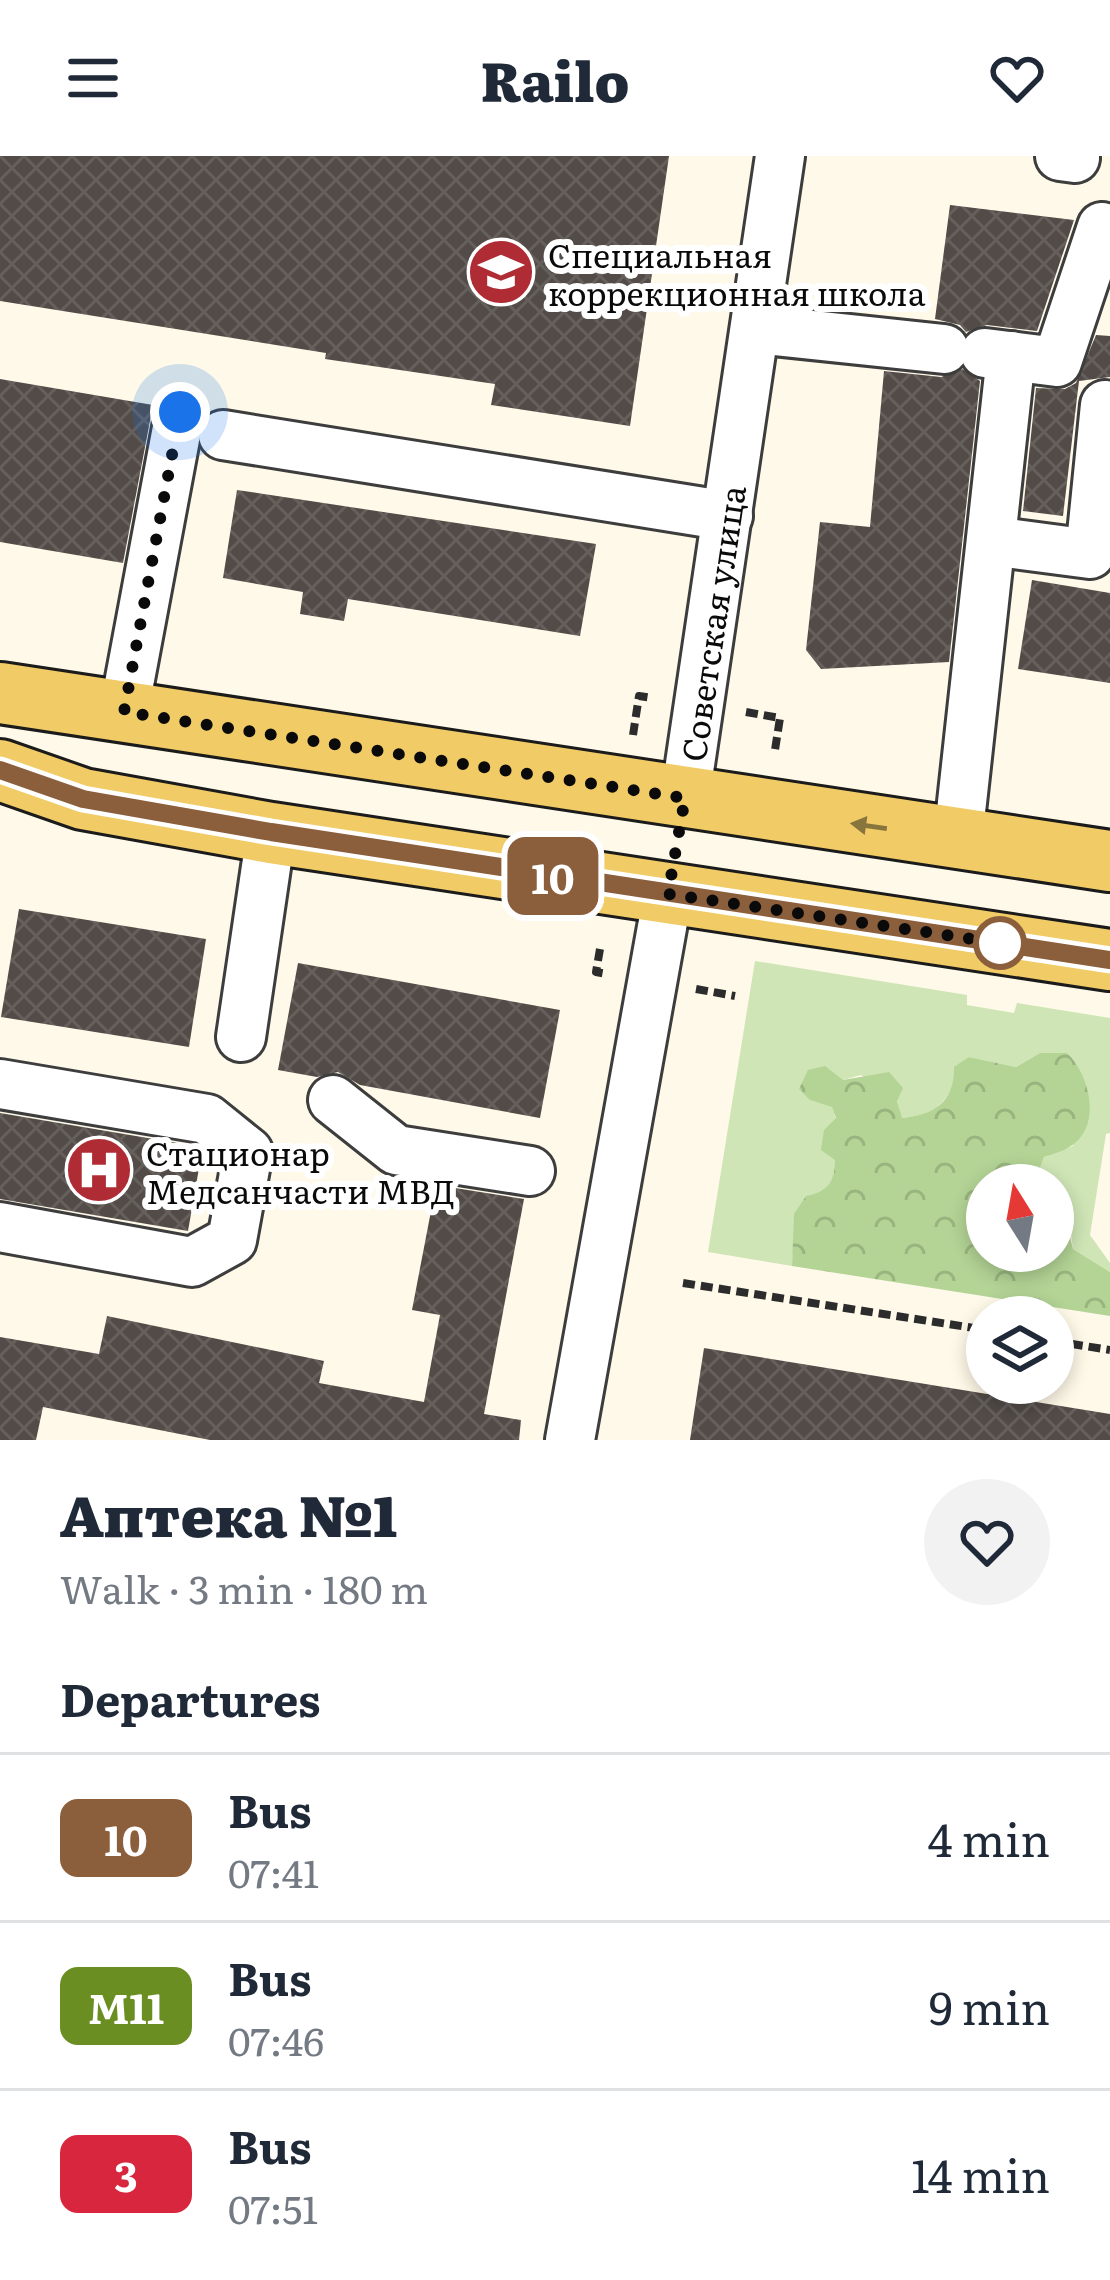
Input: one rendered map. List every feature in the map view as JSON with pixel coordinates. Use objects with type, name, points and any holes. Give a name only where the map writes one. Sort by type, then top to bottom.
[{"type":"main road","points":[[0,693],[1110,860]]},
{"type":"main road","points":[[0,770],[83,799],[271,832],[1110,960]]},
{"type":"main road","name":"Советская улица","points":[[668,894],[685,798]]},
{"type":"street","name":"Советская улица","points":[[685,798],[780,156]]},
{"type":"street","points":[[754,329],[1057,362],[1102,227]]},
{"type":"street","points":[[958,839],[991,542],[980,352]]},
{"type":"street","points":[[991,542],[1100,556],[1105,405],[1110,406]]},
{"type":"street","points":[[124,712],[180,412]]},
{"type":"street","points":[[223,435],[728,517]]},
{"type":"street","points":[[241,1037],[271,832]]},
{"type":"street","name":"Советская улица","points":[[570,1440],[668,894]]},
{"type":"street","points":[[0,1084],[207,1119],[248,1152],[232,1240],[192,1262],[0,1227]]},
{"type":"street","points":[[333,1100],[397,1150],[530,1171]]},
{"type":"path","points":[[633,735],[639,696]]},
{"type":"path","points":[[746,712],[780,718],[775,750]]},
{"type":"path","points":[[596,972],[600,949]]},
{"type":"path","points":[[689,988],[735,996]]},
{"type":"path","points":[[683,1282],[966,1327]]},
{"type":"path","points":[[1074,1344],[1110,1350]]},
{"type":"green space","points":[[755,961],[967,995],[967,1005],[1014,1013],[1017,1003],[1110,1018],[1110,1133],[1106,1134],[1090,1235],[1110,1263],[1110,1272],[1074,1250],[1074,1164],[1042,1164],[1044,1157],[1073,1146],[1040,1053],[1016,1067],[969,1057],[945,1099],[917,1116],[901,1118],[897,1100],[861,1075],[843,1080],[810,1100],[832,1106],[838,1155],[831,1181],[800,1229],[792,1266],[708,1252]]},
{"type":"green space","points":[[1040,1053],[1067,1053],[1086,1086],[1087,1126],[1071,1146],[1044,1157],[1042,1164],[966,1164],[966,1272],[1074,1272],[1074,1250],[1110,1272],[1110,1316],[1074,1310],[1074,1296],[983,1296],[792,1266],[794,1214],[806,1196],[829,1184],[835,1167],[835,1160],[821,1150],[824,1130],[836,1118],[832,1107],[810,1100],[799,1089],[808,1070],[825,1066],[843,1080],[889,1072],[903,1088],[897,1101],[902,1118],[924,1114],[940,1104],[951,1089],[954,1067],[969,1057],[1016,1067]]},
{"type":"building","points":[[0,156],[669,156],[630,426],[491,405],[495,384],[0,301]]},
{"type":"building","points":[[950,205],[1074,220],[1037,331],[987,325],[966,332],[960,325],[935,319]]},
{"type":"building","points":[[1096,335],[1110,336],[1110,377],[1079,381],[1063,516],[1023,511],[1036,388],[1065,389],[1076,383]]},
{"type":"building","points":[[963,369],[980,381],[949,662],[821,669],[806,650],[820,522],[870,527],[884,371],[941,377]]},
{"type":"building","points":[[0,379],[153,405],[123,563],[0,542]]},
{"type":"building","points":[[237,490],[596,544],[580,636],[348,599],[344,621],[300,614],[303,592],[223,578]]},
{"type":"building","points":[[1032,580],[1110,593],[1110,683],[1018,669]]},
{"type":"building","points":[[19,909],[206,939],[189,1047],[1,1017]]},
{"type":"building","points":[[298,963],[560,1010],[540,1118],[360,1085],[338,1072],[317,1077],[278,1070]]},
{"type":"building","name":"Стационар Медсанчасти МВД","points":[[0,1113],[195,1146],[202,1151],[188,1231],[0,1199]]},
{"type":"building","points":[[436,1185],[524,1199],[484,1414],[521,1420],[519,1440],[210,1440],[43,1407],[36,1440],[0,1440],[0,1337],[99,1354],[107,1316],[324,1361],[319,1383],[424,1402],[440,1315],[412,1310]]},
{"type":"building","points":[[704,1348],[966,1391],[966,1404],[1048,1404],[1110,1414],[1110,1440],[690,1440]]},
{"type":"bus line","name":"10","points":[[0,770],[83,799],[271,832],[1110,960]]},
{"type":"place","name":"Специальная коррекционная школа","points":[[501,272]]},
{"type":"place","name":"Стационар Медсанчасти МВД","points":[[99,1170]]},
{"type":"route","points":[[180,412],[124,712],[685,798],[668,894],[1000,943]]}]
